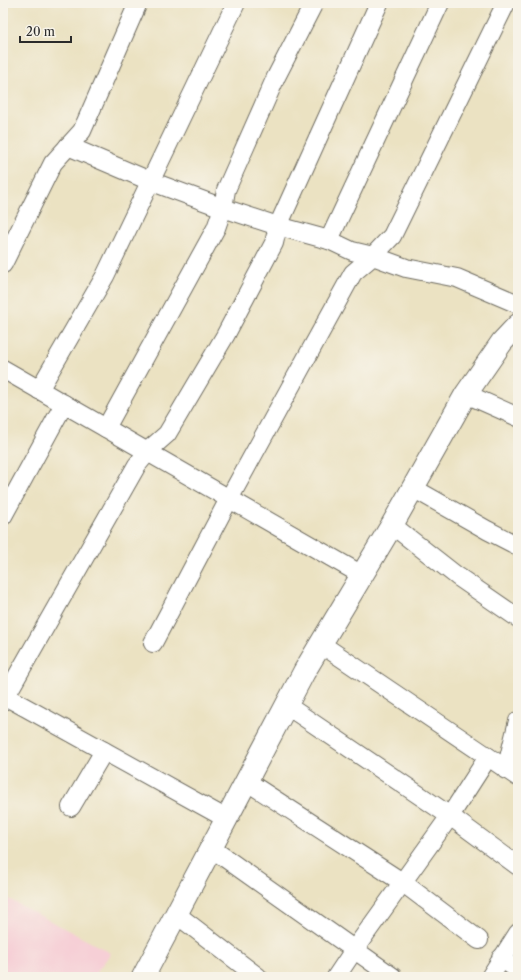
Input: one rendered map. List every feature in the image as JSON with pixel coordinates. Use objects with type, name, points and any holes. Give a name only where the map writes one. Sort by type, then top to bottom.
[{"type":"main road","points":[[143,977],[304,672],[392,525],[466,394],[502,342],[518,325]]},
{"type":"street","points":[[3,264],[53,163],[82,131],[138,3]]},
{"type":"street","points":[[39,390],[105,276],[236,3]]},
{"type":"street","points":[[106,428],[216,228],[223,208],[226,190],[272,84],[314,3]]},
{"type":"street","points":[[227,819],[4,698],[137,465],[151,448],[167,434],[225,336],[274,243],[278,226],[379,3]]},
{"type":"street","points":[[329,240],[440,3]]},
{"type":"street","points":[[153,643],[229,499],[353,273],[373,256],[392,236],[505,3]]},
{"type":"street","points":[[68,146],[150,181],[223,208],[278,226],[329,240],[352,251],[373,256],[406,268],[456,278],[518,304]]},
{"type":"street","points":[[3,370],[362,575]]},
{"type":"street","points":[[466,394],[518,417]]},
{"type":"street","points":[[3,516],[64,404]]},
{"type":"street","points":[[413,488],[518,546]]},
{"type":"street","points":[[392,525],[457,576],[518,618]]},
{"type":"street","points":[[321,644],[512,774],[518,721]]},
{"type":"street","points":[[286,706],[450,816],[518,866]]},
{"type":"street","points":[[71,807],[104,751]]},
{"type":"street","points":[[336,977],[450,816],[488,757]]},
{"type":"street","points":[[246,781],[402,882],[479,940]]},
{"type":"street","points":[[211,848],[393,977]]},
{"type":"street","points":[[176,914],[258,977]]},
{"type":"street","points":[[490,977],[518,933]]},
{"type":"street","points":[[501,958],[518,970]]},
{"type":"shaded area","points":[[3,896],[111,953],[93,977],[3,977]]}]
